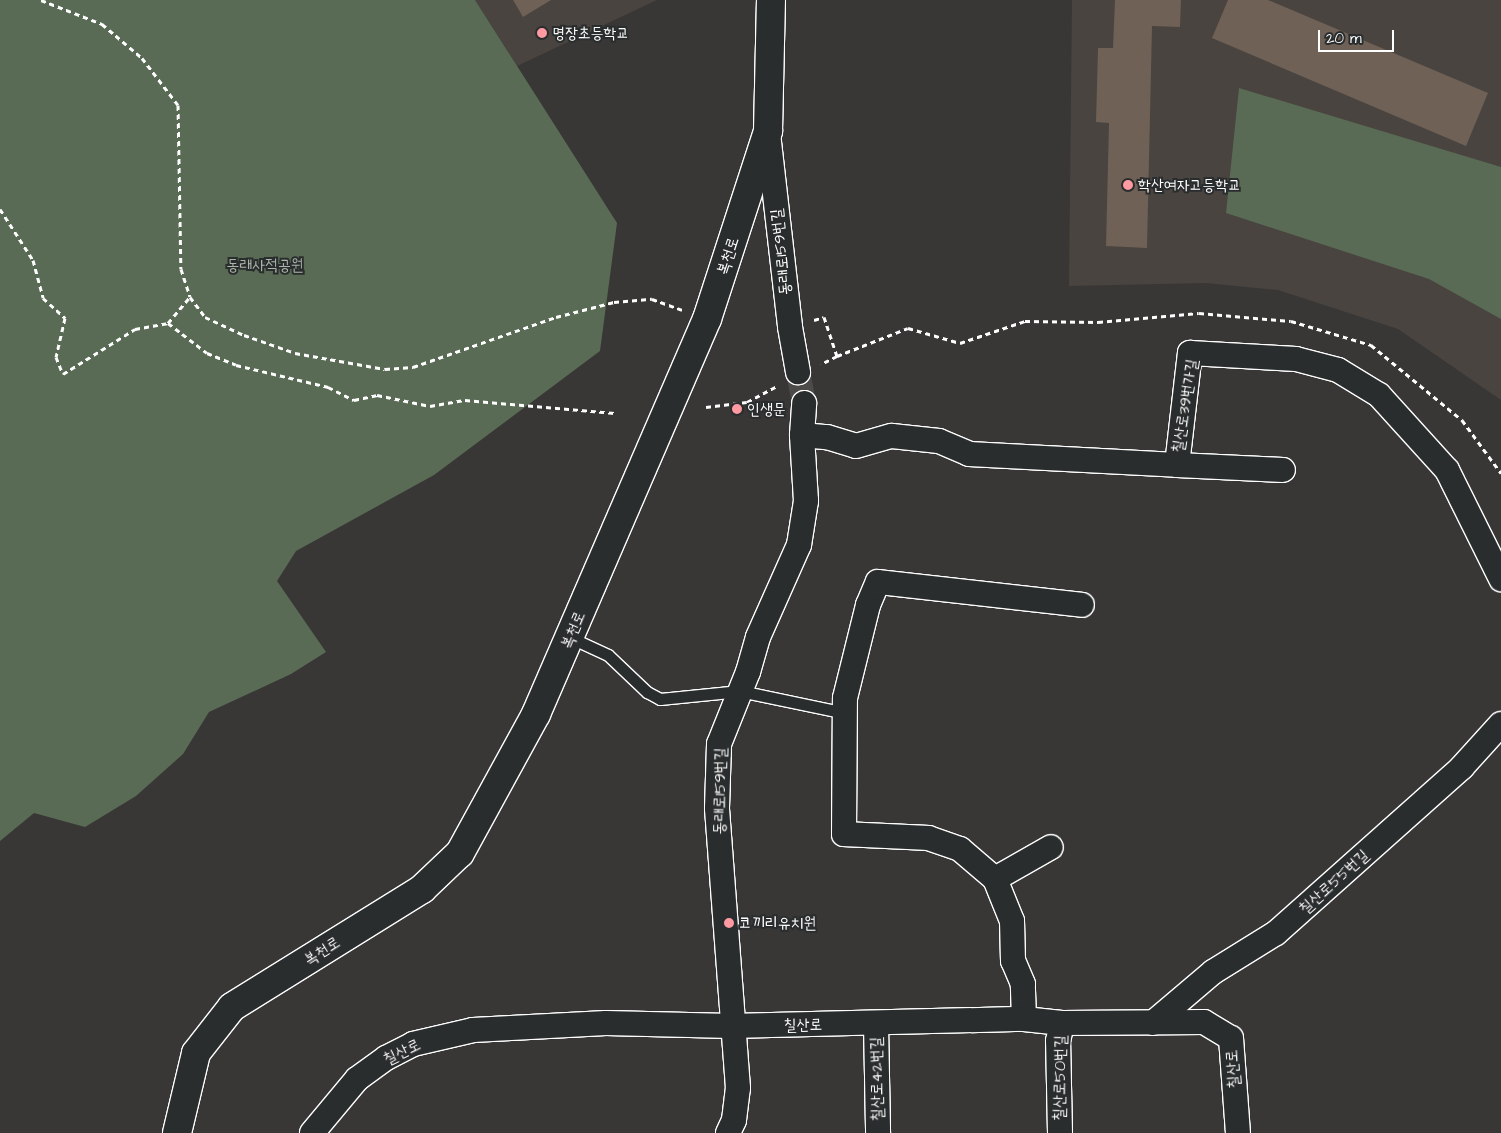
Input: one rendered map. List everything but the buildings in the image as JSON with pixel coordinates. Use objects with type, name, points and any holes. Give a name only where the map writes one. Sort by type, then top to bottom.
[{"type":"street","name":"복천로","points":[[176,1133],[196,1052],[232,1007],[422,889],[460,853],[536,714],[707,319],[768,131],[771,0]]},
{"type":"street","name":"동래로159번길","points":[[768,131],[790,326],[798,372]]},
{"type":"street","name":"칠산로39번가길","points":[[802,435],[827,437],[856,446],[892,436],[939,441],[969,454],[1177,465],[1190,353],[1296,359],[1338,370],[1379,395],[1447,470],[1501,579]]},
{"type":"street","name":"동래로159번길","points":[[728,1133],[734,1120],[738,1088],[731,1026],[717,808],[719,744],[740,691],[758,637],[799,545],[806,485],[802,435],[804,403]]},
{"type":"street","points":[[1177,465],[1284,470]]},
{"type":"street","points":[[1024,1019],[1023,984],[1013,961],[1012,921],[995,879],[960,849],[928,838],[844,834],[845,698],[866,614],[878,582],[1082,605]]},
{"type":"street","name":"칠산로55번길","points":[[1153,1023],[1213,972],[1276,933],[1462,767],[1501,724]]},
{"type":"street","points":[[995,879],[1051,847]]},
{"type":"street","name":"칠산로","points":[[312,1133],[323,1116],[368,1070],[413,1044],[444,1035],[474,1030],[606,1023],[731,1026],[1024,1019],[1062,1023],[1204,1022],[1231,1038],[1238,1133]]},
{"type":"street","name":"칠산로50번길","points":[[1060,1133],[1058,1041],[1062,1023]]},
{"type":"street","name":"칠산로42번길","points":[[876,1024],[878,1133]]},
{"type":"lane","points":[[569,637],[608,655],[647,692],[660,699],[740,691],[845,713]]},
{"type":"path","points":[[41,0],[102,24],[142,58],[178,105],[178,236],[181,269],[190,297],[204,317],[244,335],[295,352],[385,369],[413,367],[556,317],[614,302],[652,299],[707,319]]},
{"type":"path","points":[[0,209],[33,260],[43,298],[65,318],[56,357],[63,374],[135,329],[168,323],[190,297]]},
{"type":"path","points":[[168,323],[207,353],[236,366],[328,387],[354,400],[376,395],[430,406],[466,400],[614,413]]},
{"type":"shaded area","name":"명장초등학교","points":[[475,0],[657,0],[517,66]]},
{"type":"shaded area","points":[[1072,0],[1501,0],[1501,400],[1398,329],[1278,290],[1206,283],[1069,286]]},
{"type":"green space","name":"동래사적공원","points":[[0,0],[475,0],[617,223],[600,351],[434,475],[296,551],[277,581],[326,652],[291,674],[209,712],[183,754],[136,796],[85,827],[34,813],[0,841]]},
{"type":"green space","points":[[1239,88],[1501,167],[1501,319],[1429,279],[1226,213]]},
{"type":"tunnel","points":[[798,372],[804,403]]},
{"type":"place","name":"명장초등학교","points":[[542,33]]},
{"type":"place","name":"학산여자고등학교","points":[[1128,185]]},
{"type":"place","name":"인생문","points":[[737,409]]},
{"type":"place","name":"코끼리유치원","points":[[729,923]]}]
